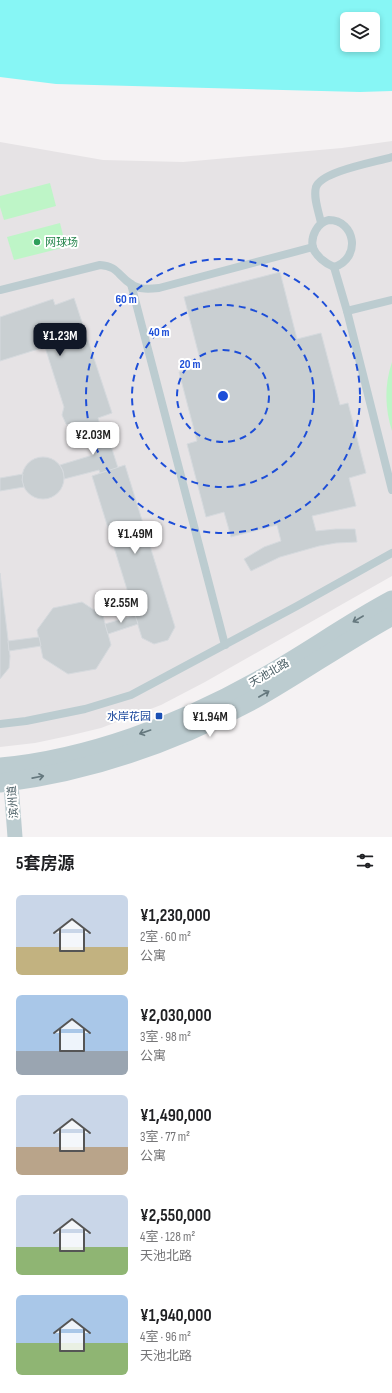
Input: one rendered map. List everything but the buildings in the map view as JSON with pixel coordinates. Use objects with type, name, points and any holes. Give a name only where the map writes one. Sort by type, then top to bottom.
[{"type":"street","name":"天池北路","points":[[5,775],[50,759],[93,749],[186,717],[258,681],[350,623],[392,600]]},
{"type":"street","name":"天池北路","points":[[5,775],[67,771],[98,763],[172,739],[253,700],[392,616]]},
{"type":"street","name":"滨州道","points":[[5,775],[15,837]]},
{"type":"lane","points":[[322,223],[316,196],[316,187],[320,180],[337,172],[392,158]]},
{"type":"lane","points":[[334,267],[345,262],[351,253],[351,235],[342,224],[335,220],[329,220],[322,223],[316,231],[313,247],[325,262],[334,267],[347,312],[392,490]]},
{"type":"lane","points":[[0,290],[100,265],[109,265],[131,284],[149,289],[159,288],[313,247]]},
{"type":"lane","points":[[131,284],[225,645]]},
{"type":"lane","points":[[347,312],[392,300]]},
{"type":"lane","points":[[0,724],[26,721],[85,709],[131,695],[392,553]]},
{"type":"shaded area","points":[[392,141],[392,576],[205,682],[161,705],[101,728],[35,743],[0,747],[0,142],[103,160],[183,162],[342,148]]},
{"type":"green space","name":"网球场","points":[[50,183],[56,206],[4,220],[0,207],[0,196]]},
{"type":"green space","name":"网球场","points":[[60,223],[66,247],[14,260],[7,237]]},
{"type":"green space","points":[[392,362],[392,431],[386,397],[389,371]]},
{"type":"water","points":[[0,0],[392,0],[392,91],[360,92],[56,84],[0,77]]},
{"type":"place","name":"网球场","points":[[37,242]]},
{"type":"place","name":"水岸花园","points":[[159,716]]}]
